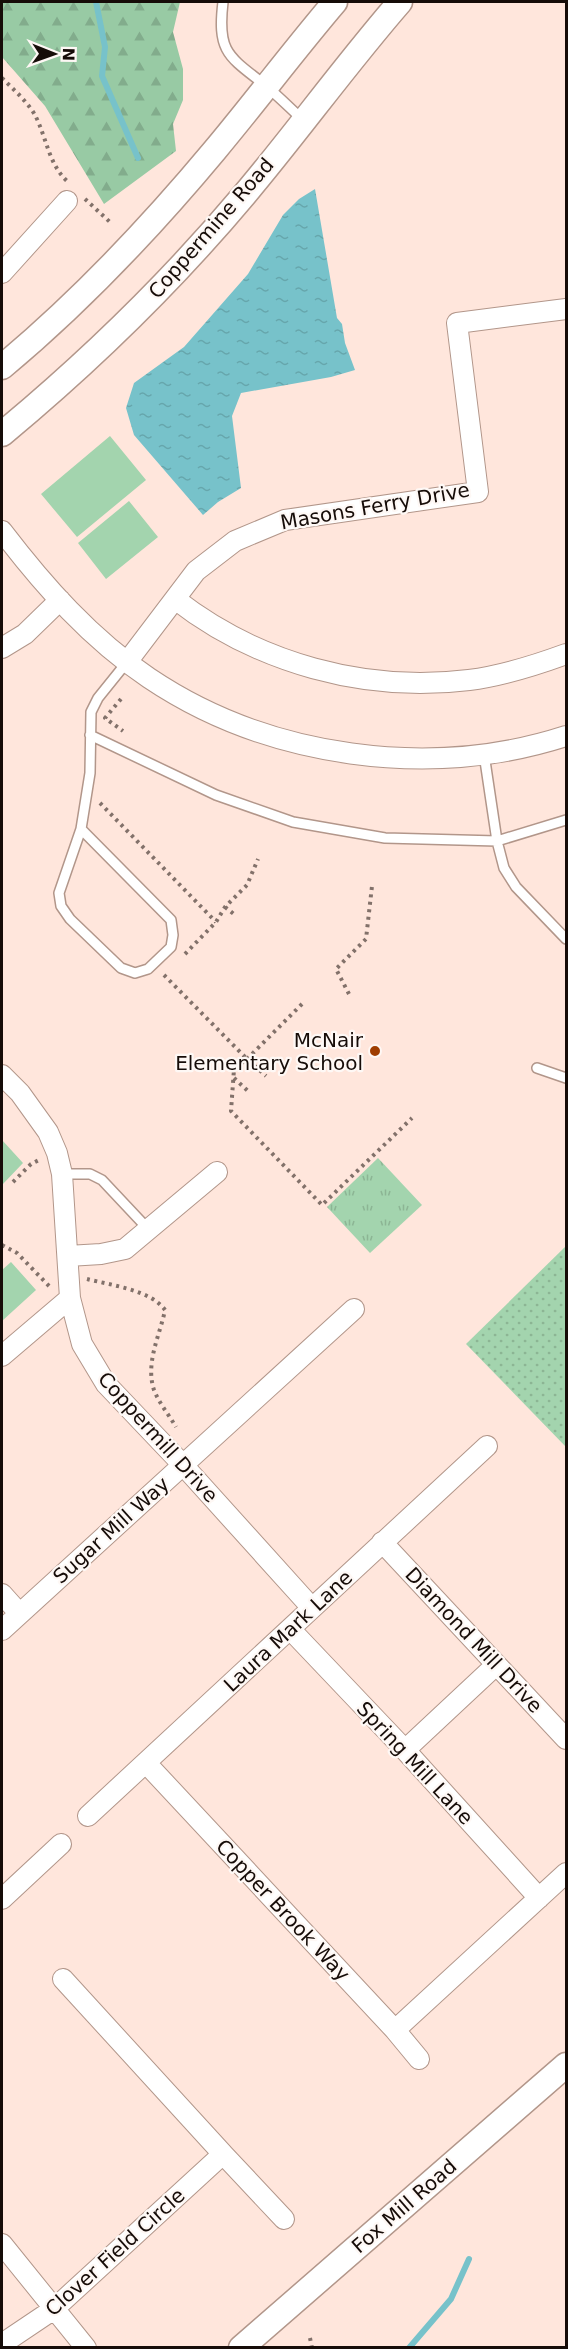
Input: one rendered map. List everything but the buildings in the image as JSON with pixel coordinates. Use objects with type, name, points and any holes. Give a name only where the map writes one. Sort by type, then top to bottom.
[{"type":"street","points":[[2,367],[78,299],[132,243],[215,150],[335,2]]},
{"type":"street","name":"Coppermine Road","points":[[2,434],[98,351],[183,263],[246,193],[400,2]]},
{"type":"street","points":[[2,273],[71,192]]},
{"type":"street","name":"Masons Ferry Drive","points":[[128,662],[157,620],[196,571],[236,541],[285,520],[478,492],[457,323],[567,309]]},
{"type":"street","points":[[2,531],[30,568],[60,600],[128,662],[168,690],[219,715],[274,736],[365,756],[437,758],[484,754],[531,746],[567,736]]},
{"type":"street","points":[[175,599],[203,621],[279,658],[341,675],[410,682],[470,680],[541,663],[567,654]]},
{"type":"street","points":[[2,648],[25,634],[60,600]]},
{"type":"street","name":"Coppermill Drive","points":[[2,1075],[20,1094],[48,1132],[57,1153],[62,1174],[70,1298],[82,1344],[106,1384],[190,1459],[312,1608]]},
{"type":"street","points":[[69,1264],[125,1249],[217,1172]]},
{"type":"street","points":[[2,1356],[70,1298]]},
{"type":"street","name":"Sugar Mill Way","points":[[2,1630],[354,1309]]},
{"type":"street","name":"Laura Mark Lane","points":[[88,1816],[487,1446]]},
{"type":"street","name":"Diamond Mill Drive","points":[[382,1542],[567,1739]]},
{"type":"street","points":[[2,1594],[19,1613]]},
{"type":"street","name":"Spring Mill Lane","points":[[290,1629],[405,1750],[539,1898]]},
{"type":"street","points":[[405,1750],[496,1665]]},
{"type":"street","name":"Copper Brook Way","points":[[146,1763],[395,2030],[418,2059]]},
{"type":"street","points":[[2,1899],[61,1844]]},
{"type":"street","points":[[395,2030],[567,1873]]},
{"type":"street","points":[[63,1978],[284,2219]]},
{"type":"street","name":"Fox Mill Road","points":[[241,2348],[567,2065]]},
{"type":"street","name":"Clover Field Circle","points":[[2,2344],[54,2309],[223,2154]]},
{"type":"street","points":[[2,2244],[86,2348]]},
{"type":"lane","points":[[223,2],[220,27],[223,41],[233,60],[267,86],[303,120]]},
{"type":"lane","points":[[81,829],[171,920],[173,935],[171,947],[148,969],[135,973],[121,968],[70,919],[61,906],[60,893],[81,829],[90,773],[91,712],[98,698],[128,662]]},
{"type":"lane","points":[[90,735],[216,795],[293,822],[385,838],[497,841],[567,820]]},
{"type":"lane","points":[[484,754],[497,841],[504,868],[516,887],[567,939]]},
{"type":"lane","points":[[537,1068],[567,1078]]},
{"type":"lane","points":[[62,1174],[90,1174],[102,1180],[149,1230]]},
{"type":"path","points":[[2,78],[37,119],[58,172],[71,192],[111,223]]},
{"type":"path","points":[[20,106],[24,101]]},
{"type":"path","points":[[121,699],[105,718],[123,731]]},
{"type":"path","points":[[100,802],[216,922]]},
{"type":"path","points":[[349,994],[336,969],[366,939],[372,886]]},
{"type":"path","points":[[225,907],[235,915]]},
{"type":"path","points":[[164,975],[266,1076]]},
{"type":"path","points":[[302,1004],[234,1069],[231,1111],[322,1205],[412,1118]]},
{"type":"path","points":[[233,1077],[249,1092]]},
{"type":"path","points":[[13,1182],[31,1164],[39,1161]]},
{"type":"path","points":[[2,1245],[17,1253],[50,1287]]},
{"type":"path","points":[[69,1264],[150,1297],[160,1302],[165,1310],[156,1340],[152,1380],[155,1391],[184,1441],[190,1459]]},
{"type":"path","points":[[310,2338],[312,2348]]},
{"type":"green space","points":[[2,2],[180,2],[173,32],[183,69],[183,100],[173,124],[176,151],[104,204],[45,106],[2,57]]},
{"type":"green space","points":[[110,436],[146,480],[77,537],[41,494]]},
{"type":"green space","points":[[129,501],[158,537],[106,579],[78,543]]},
{"type":"green space","points":[[2,1140],[23,1163],[2,1185]]},
{"type":"green space","points":[[378,1158],[422,1205],[370,1253],[327,1207]]},
{"type":"green space","points":[[566,1246],[566,1447],[466,1344]]},
{"type":"green space","points":[[11,1262],[36,1290],[2,1321],[2,1270]]},
{"type":"water","points":[[315,189],[337,318],[342,324],[345,343],[355,370],[331,377],[241,393],[232,416],[241,488],[218,502],[203,515],[134,435],[126,408],[134,383],[184,347],[248,274],[283,215],[299,199]]},
{"type":"waterway","points":[[96,2],[105,47],[102,76],[138,158]]},
{"type":"waterway","points":[[409,2348],[451,2299],[469,2259]]},
{"type":"place","name":"McNair Elementary School","points":[[375,1051]]}]
